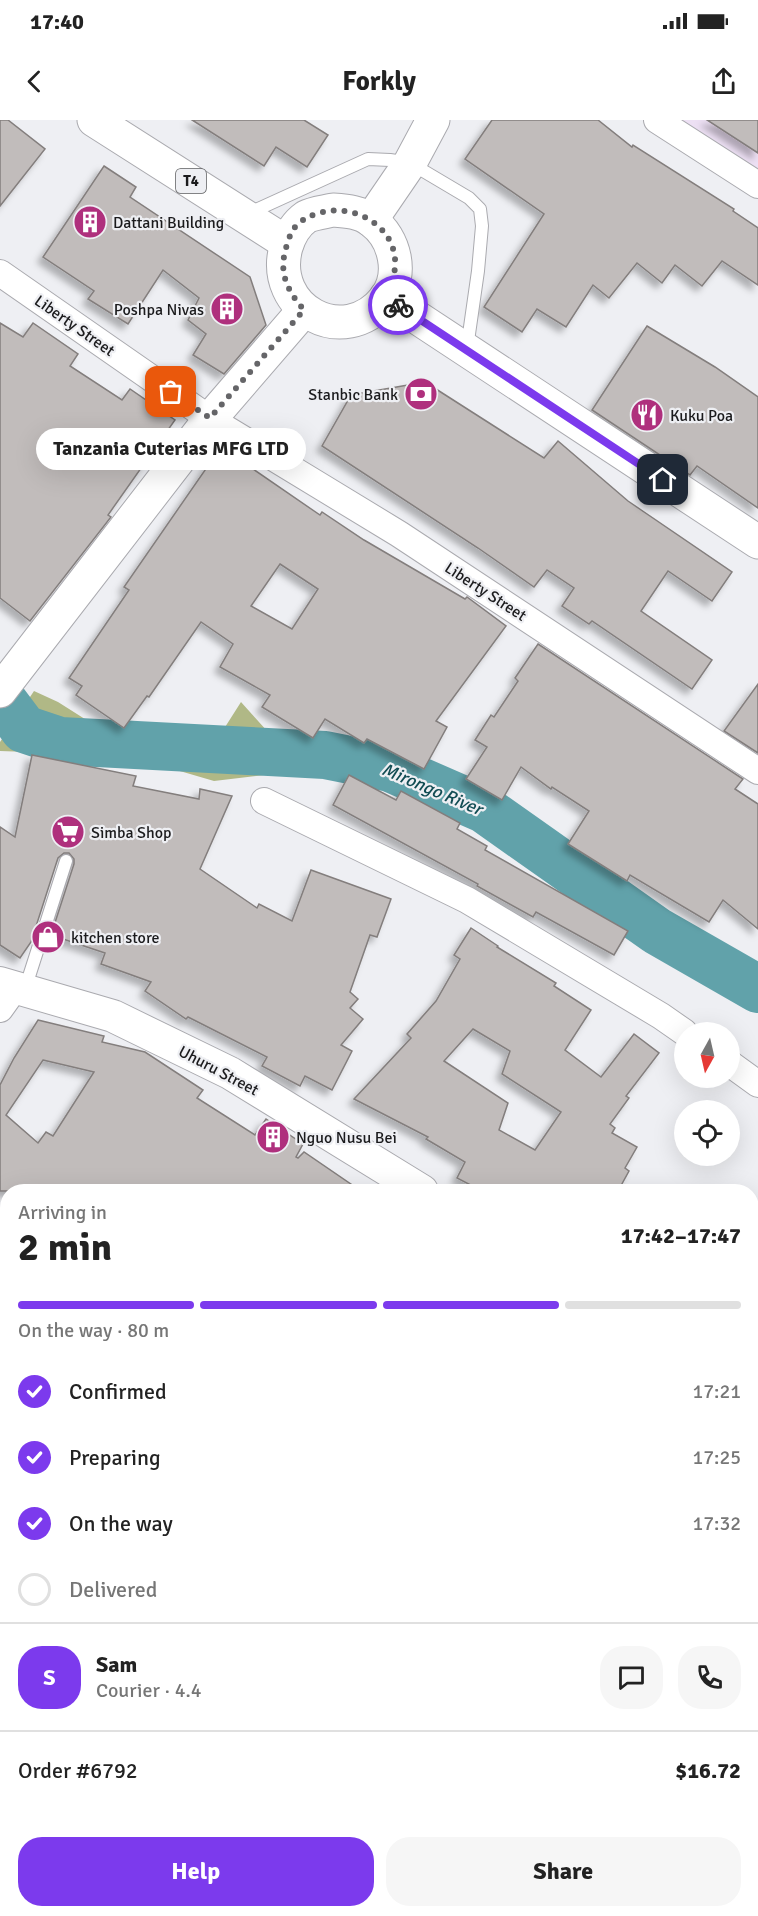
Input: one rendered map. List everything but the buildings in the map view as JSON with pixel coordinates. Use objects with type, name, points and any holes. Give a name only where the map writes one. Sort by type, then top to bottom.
[{"type":"main road","name":"T4","points":[[94,120],[287,243]]},
{"type":"main road","points":[[371,220],[410,164],[433,120]]},
{"type":"main road","points":[[333,210],[353,212],[371,220],[384,232],[392,247],[396,264],[393,282],[386,297],[370,313],[350,321],[328,321],[315,317],[304,310],[291,296],[284,279],[283,261],[287,243],[294,228],[308,216],[333,210]]},
{"type":"main road","points":[[386,297],[758,542]]},
{"type":"main road","points":[[0,691],[210,418],[304,310]]},
{"type":"street","points":[[661,121],[758,185]]},
{"type":"street","name":"Liberty Street","points":[[0,273],[210,418],[399,534],[758,771]]},
{"type":"street","points":[[264,801],[467,900],[674,1025]]},
{"type":"street","name":"Uhuru Street","points":[[10,993],[114,1016],[230,1073],[411,1184]]},
{"type":"street","points":[[740,1072],[758,1084]]},
{"type":"lane","points":[[244,215],[368,159],[410,164],[469,198],[480,209],[482,226],[478,271],[466,349]]},
{"type":"lane","points":[[10,993],[66,861]]},
{"type":"shaded area","points":[[664,120],[758,120],[758,185]]},
{"type":"green space","points":[[34,691],[58,702],[107,733],[159,729],[220,735],[241,702],[277,742],[322,746],[332,734],[349,753],[325,776],[308,768],[214,781],[149,762],[56,753],[0,751],[0,742]]},
{"type":"waterway","name":"Mirongo River","points":[[0,697],[24,729],[60,741],[325,755],[390,768],[484,809],[657,931],[758,989]]},
{"type":"way so far","points":[[171,392],[210,418],[304,310],[291,296],[284,279],[283,261],[287,243],[294,228],[308,216],[333,210],[353,212],[371,220],[384,232],[392,247],[396,264],[393,282],[386,297],[398,305]]},
{"type":"place","name":"Dattani Building","points":[[90,222]]},
{"type":"place","name":"Poshpa Nivas","points":[[227,309]]},
{"type":"place","name":"Tanzania Cuterias MFG LTD","points":[[171,392]]},
{"type":"place","name":"Stanbic Bank","points":[[421,394]]},
{"type":"place","name":"Kuku Poa","points":[[647,415]]},
{"type":"place","name":"Simba Shop","points":[[68,832]]},
{"type":"place","name":"kitchen store","points":[[48,937]]},
{"type":"place","name":"Nguo Nusu Bei","points":[[273,1137]]},
{"type":"route","points":[[398,305],[663,480]]}]
